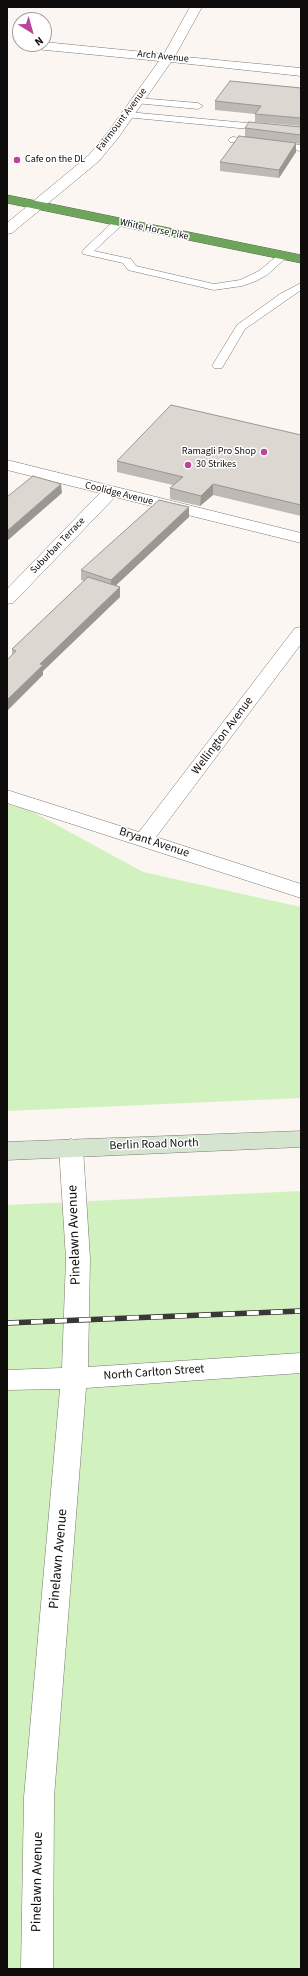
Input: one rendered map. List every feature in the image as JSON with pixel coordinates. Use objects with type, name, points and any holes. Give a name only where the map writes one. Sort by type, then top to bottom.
[{"type":"highway","name":"White Horse Pike","points":[[7,199],[283,256],[301,258]]},
{"type":"street","name":"Fairmount Avenue","points":[[7,230],[38,206],[94,158],[128,115],[168,58],[196,7]]},
{"type":"street","name":"Arch Avenue","points":[[52,47],[301,72]]},
{"type":"street","name":"Coolidge Avenue","points":[[7,465],[110,492],[301,538]]},
{"type":"street","name":"Suburban Terrace","points":[[7,599],[110,492]]},
{"type":"street","name":"Wellington Avenue","points":[[144,839],[301,632]]},
{"type":"street","name":"Bryant Avenue","points":[[7,796],[301,890]]},
{"type":"street","name":"Berlin Road North","points":[[7,1151],[301,1139]]},
{"type":"street","name":"Pinelawn Avenue","points":[[37,1969],[39,1797],[74,1378],[78,1259],[71,1148]]},
{"type":"street","name":"North Carlton Street","points":[[7,1380],[74,1378],[301,1363]]},
{"type":"lane","points":[[138,101],[198,106]]},
{"type":"lane","points":[[128,115],[301,131]]},
{"type":"lane","points":[[233,140],[301,148]]},
{"type":"lane","points":[[119,222],[88,252],[127,261],[132,268],[214,287],[242,283],[252,279],[263,273],[283,256]]},
{"type":"lane","points":[[218,366],[242,327],[280,298],[301,286]]},
{"type":"green space","points":[[7,804],[31,811],[143,872],[301,907],[301,1098],[7,1111]]},
{"type":"green space","points":[[301,1191],[301,1969],[7,1969],[7,1205]]},
{"type":"building","points":[[230,81],[301,88],[301,118],[255,114],[261,106],[215,101]]},
{"type":"building","points":[[249,122],[301,127],[301,135],[245,128]]},
{"type":"building","points":[[239,136],[296,143],[279,170],[220,162]]},
{"type":"building","name":"30 Strikes","points":[[171,405],[301,435],[301,505],[213,484],[201,496],[170,488],[183,477],[117,461]]},
{"type":"building","points":[[33,476],[61,484],[7,531],[7,497]]},
{"type":"building","points":[[159,500],[189,507],[111,580],[81,570]]},
{"type":"building","points":[[88,577],[120,587],[40,664],[43,665],[7,700],[7,660],[16,651],[12,649]]},
{"type":"railway","points":[[7,1323],[301,1311]]},
{"type":"place","name":"Cafe on the DL","points":[[17,160]]},
{"type":"place","name":"Ramagli Pro Shop","points":[[264,452]]},
{"type":"place","name":"30 Strikes","points":[[188,465]]}]
